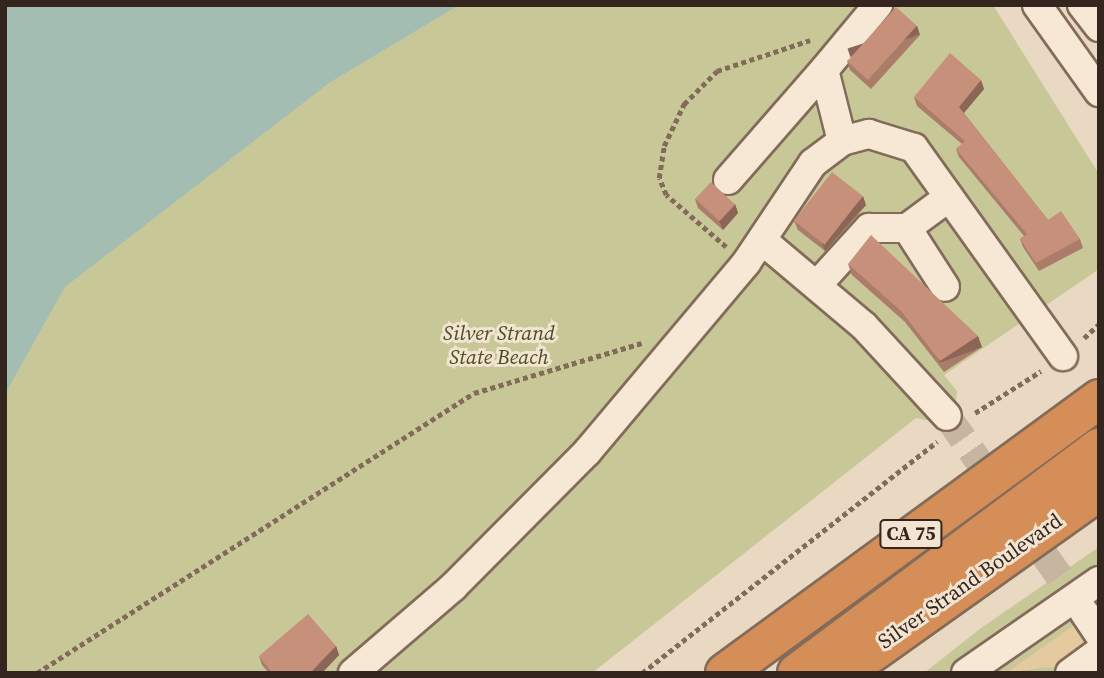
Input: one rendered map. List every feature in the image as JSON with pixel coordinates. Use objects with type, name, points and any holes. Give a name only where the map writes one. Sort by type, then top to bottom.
[{"type":"highway","name":"CA 75","points":[[725,673],[1099,399]]},
{"type":"highway","points":[[797,673],[1099,448]]},
{"type":"highway","name":"Silver Strand Boulevard","points":[[843,673],[1099,491]]},
{"type":"street","points":[[728,180],[878,5]]},
{"type":"street","points":[[1037,5],[1099,92]]},
{"type":"street","points":[[1082,5],[1099,27]]},
{"type":"street","points":[[824,70],[842,141]]},
{"type":"street","points":[[353,673],[453,587],[587,452],[746,263],[813,163],[842,141],[869,134],[914,148],[1063,356]]},
{"type":"street","points":[[818,284],[869,228],[907,228],[949,197]]},
{"type":"street","points":[[907,228],[946,288]]},
{"type":"street","points":[[763,241],[818,284],[955,422]]},
{"type":"street","points":[[965,673],[1099,581]]},
{"type":"street","points":[[1070,673],[1099,652]]},
{"type":"path","points":[[746,263],[666,195],[659,159],[684,104],[717,71],[803,46],[822,31]]},
{"type":"path","points":[[642,673],[955,422],[1063,356],[1099,324]]},
{"type":"path","points":[[37,673],[474,393],[693,328]]},
{"type":"green space","name":"Silver Strand State Beach","points":[[402,5],[993,5],[1099,174],[1099,269],[944,375],[957,391],[955,413],[941,423],[916,418],[592,673],[5,673],[5,307]]},
{"type":"green space","points":[[1099,547],[1099,673],[924,673],[981,628]]},
{"type":"sand","points":[[1099,608],[1099,673],[1046,667],[1006,673]]},
{"type":"shaded area","points":[[5,5],[459,5],[329,83],[65,287],[5,394]]},
{"type":"building","points":[[896,7],[917,26],[868,80],[847,61]]},
{"type":"building","points":[[950,53],[981,80],[959,107],[1048,220],[1061,211],[1080,239],[1036,263],[1020,239],[1027,234],[956,149],[965,141],[914,97]]},
{"type":"building","points":[[832,172],[863,196],[825,245],[794,221]]},
{"type":"building","points":[[711,182],[735,205],[719,221],[695,199]]},
{"type":"building","points":[[871,235],[978,336],[940,361],[901,311],[848,264]]},
{"type":"building","points":[[308,614],[336,646],[310,673],[272,673],[259,656]]},
{"type":"tunnel","points":[[947,416],[1084,612]]}]
